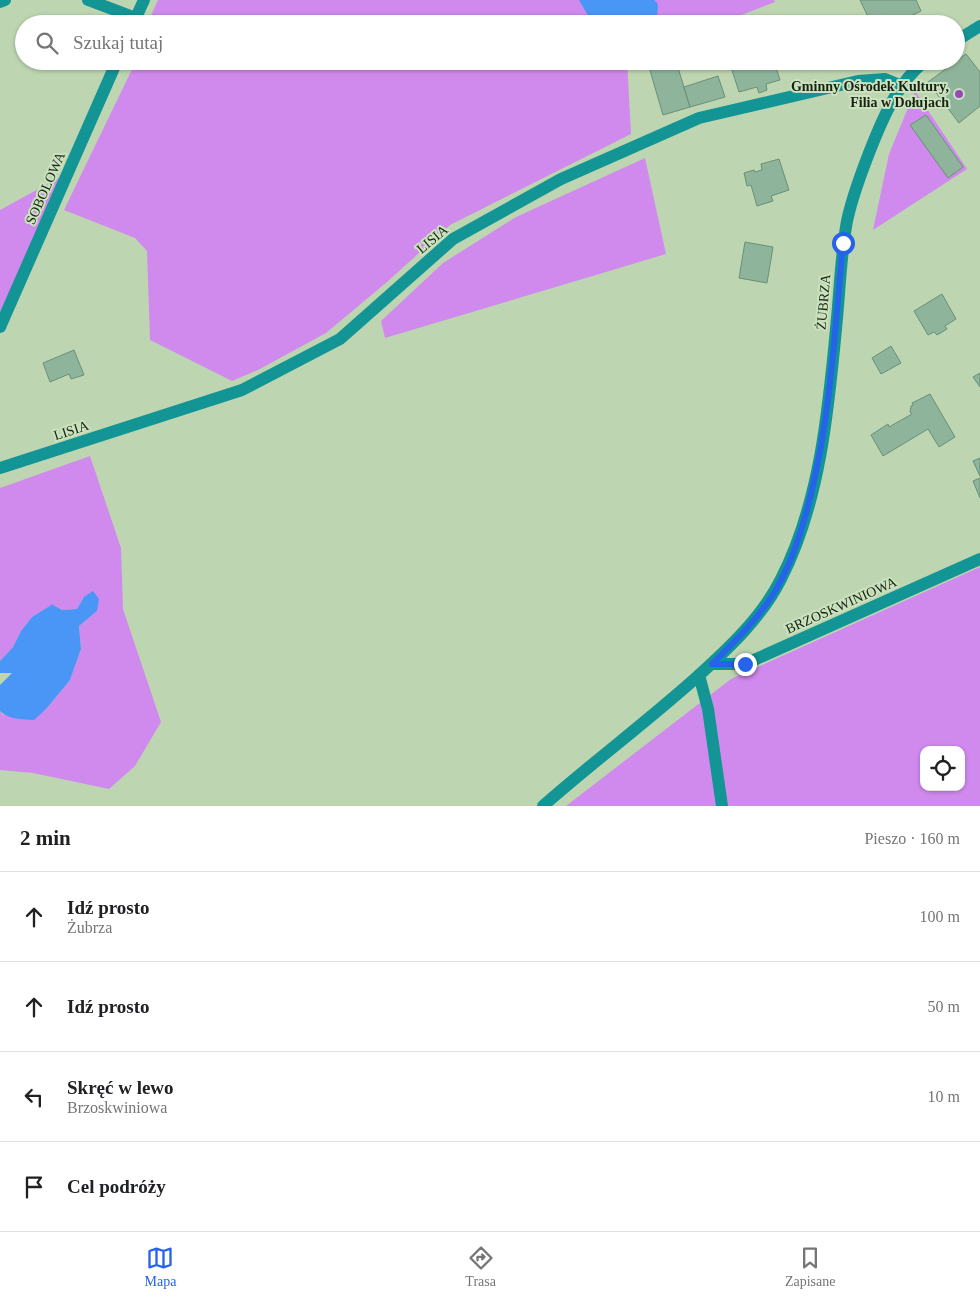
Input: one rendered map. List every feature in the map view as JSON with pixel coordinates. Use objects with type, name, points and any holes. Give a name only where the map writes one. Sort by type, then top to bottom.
[{"type":"street","points":[[0,2],[5,0]]},
{"type":"street","points":[[88,0],[122,15]]},
{"type":"street","points":[[138,15],[144,0]]},
{"type":"street","points":[[965,35],[980,26]]},
{"type":"street","name":"SOBOLOWA","points":[[0,327],[113,70]]},
{"type":"street","name":"ŻUBRZA","points":[[543,806],[712,664],[747,628],[773,594],[788,566],[800,533],[817,470],[833,362],[843,243],[847,220],[870,150],[890,105],[902,86],[917,70]]},
{"type":"street","name":"LISIA","points":[[0,468],[250,386],[340,339],[453,239],[561,179],[699,118],[874,78],[893,81],[902,86]]},
{"type":"street","name":"BRZOSKWINIOWA","points":[[712,664],[745,664],[980,559]]},
{"type":"street","points":[[699,675],[708,709],[722,806]]},
{"type":"shaded area","points":[[158,0],[774,0],[775,2],[741,15],[151,15]]},
{"type":"shaded area","points":[[132,70],[627,70],[631,134],[450,225],[387,282],[326,333],[258,370],[232,381],[150,340],[147,251],[135,238],[64,210]]},
{"type":"shaded area","points":[[915,91],[967,169],[873,230],[889,154]]},
{"type":"shaded area","points":[[645,158],[666,254],[385,338],[381,321],[443,263],[516,217]]},
{"type":"shaded area","points":[[64,175],[0,312],[0,210]]},
{"type":"shaded area","points":[[90,456],[121,548],[123,609],[161,722],[135,766],[109,789],[33,773],[0,770],[0,711],[3,715],[47,708],[70,680],[81,649],[79,626],[97,611],[84,597],[77,609],[62,610],[52,605],[32,617],[21,631],[13,647],[0,661],[0,488]]},
{"type":"shaded area","points":[[980,567],[980,806],[566,806],[731,679]]},
{"type":"water","points":[[579,0],[654,0],[658,4],[657,15],[588,15]]},
{"type":"water","points":[[93,591],[99,599],[97,611],[79,626],[81,649],[70,680],[47,708],[34,720],[16,719],[4,714],[0,711],[0,685],[12,673],[0,673],[0,661],[13,647],[21,631],[32,617],[53,604],[62,610],[77,609],[84,597]]},
{"type":"building","points":[[860,0],[916,0],[921,11],[913,15],[867,15]]},
{"type":"building","name":"Gminny Ośrodek Kultury, Filia w Dołujach","points":[[965,55],[980,72],[980,106],[959,123],[928,82],[944,70],[965,70]]},
{"type":"building","points":[[650,70],[679,70],[690,107],[663,115]]},
{"type":"building","points":[[732,70],[777,70],[780,80],[766,84],[767,90],[759,93],[757,87],[739,92]]},
{"type":"building","points":[[718,76],[725,97],[690,107],[684,87]]},
{"type":"building","points":[[926,115],[963,167],[948,178],[910,125]]},
{"type":"building","points":[[779,159],[789,190],[771,196],[773,201],[757,206],[751,185],[747,186],[744,173],[762,170],[761,164]]},
{"type":"building","points":[[745,242],[773,247],[767,283],[739,278]]},
{"type":"building","points":[[942,294],[956,319],[945,326],[947,329],[937,335],[934,332],[928,335],[914,311]]},
{"type":"building","points":[[891,346],[901,363],[881,374],[872,358]]},
{"type":"building","points":[[74,350],[84,375],[71,379],[69,374],[50,382],[43,363]]},
{"type":"building","points":[[980,373],[980,387],[973,377]]},
{"type":"building","points":[[930,394],[955,437],[939,447],[928,429],[883,456],[871,435],[888,424],[889,427],[912,414],[910,412],[912,403]]},
{"type":"building","points":[[980,458],[980,476],[973,461]]},
{"type":"building","points":[[980,478],[980,498],[973,481]]},
{"type":"place","name":"Gminny Ośrodek Kultury, Filia w Dołujach","points":[[959,94]]},
{"type":"route","points":[[745,664],[712,664],[747,628],[773,594],[788,566],[806,514],[817,470],[825,423],[833,362],[843,243]]}]
